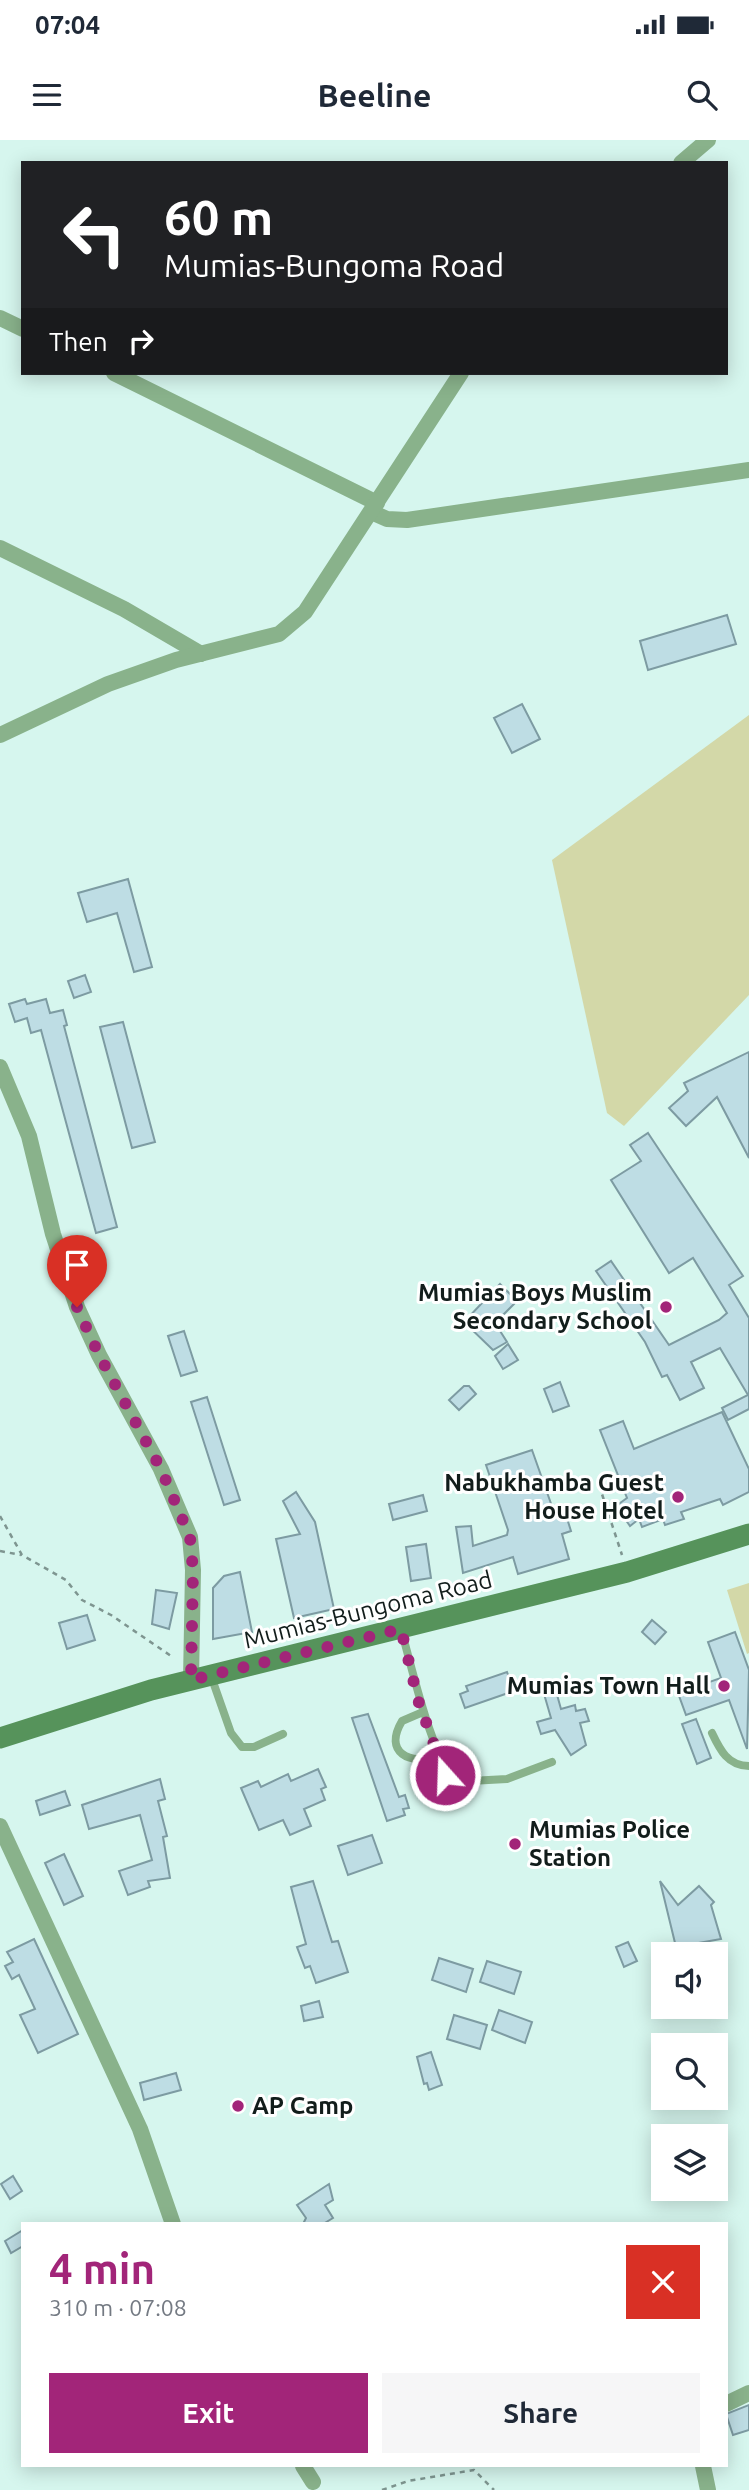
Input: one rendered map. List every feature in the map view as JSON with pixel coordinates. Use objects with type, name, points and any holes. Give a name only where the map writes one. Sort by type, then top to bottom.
[{"type":"street","points":[[683,161],[708,140]]},
{"type":"street","points":[[0,318],[21,328]]},
{"type":"street","points":[[118,375],[374,507],[387,519],[407,520],[749,470]]},
{"type":"street","points":[[0,735],[108,684],[201,654],[279,634],[305,612],[460,375]]},
{"type":"street","points":[[0,548],[124,609],[201,654]]},
{"type":"street","points":[[0,1068],[29,1136],[53,1234],[77,1307],[99,1355],[161,1469],[190,1537],[198,1675]]},
{"type":"street","name":"Mumias-Bungoma Road","points":[[0,1738],[198,1675],[401,1629],[627,1572],[749,1534]]},
{"type":"street","points":[[0,1826],[140,2129],[172,2222]]},
{"type":"street","points":[[728,2403],[749,2393]]},
{"type":"street","points":[[304,2467],[313,2482]]},
{"type":"street","points":[[703,2467],[708,2490]]},
{"type":"lane","points":[[401,1629],[422,1712],[438,1757],[460,1797]]},
{"type":"lane","points":[[198,1675],[242,1747],[254,1747],[283,1734]]},
{"type":"lane","points":[[422,1712],[402,1721],[395,1736],[398,1747],[404,1756],[414,1761],[438,1757]]},
{"type":"lane","points":[[712,1733],[729,1760],[749,1766]]},
{"type":"lane","points":[[451,1782],[507,1779],[552,1762]]},
{"type":"path","points":[[599,1485],[627,1572]]},
{"type":"path","points":[[0,1516],[22,1555]]},
{"type":"path","points":[[0,1551],[22,1555],[66,1580],[82,1600],[111,1615],[198,1675]]},
{"type":"path","points":[[382,2490],[408,2481],[474,2470],[494,2490]]},
{"type":"green space","points":[[749,715],[749,995],[624,1126],[607,1113],[552,860]]},
{"type":"green space","points":[[749,1583],[749,1653],[747,1654],[727,1590]]},
{"type":"building","points":[[727,615],[736,644],[648,670],[640,641]]},
{"type":"building","points":[[522,704],[540,739],[512,753],[494,718]]},
{"type":"building","points":[[128,879],[152,967],[134,972],[117,913],[87,922],[78,893]]},
{"type":"building","points":[[85,975],[91,992],[74,998],[68,981]]},
{"type":"building","points":[[25,999],[27,1004],[46,999],[50,1013],[63,1010],[67,1025],[64,1026],[117,1227],[96,1233],[41,1030],[31,1033],[27,1018],[15,1022],[9,1004]]},
{"type":"building","points":[[123,1022],[155,1142],[132,1148],[100,1027]]},
{"type":"building","points":[[749,1052],[749,1158],[717,1097],[686,1126],[669,1108],[688,1091],[684,1083]]},
{"type":"building","points":[[648,1133],[743,1276],[729,1285],[749,1318],[749,1409],[728,1420],[722,1408],[748,1395],[720,1348],[691,1362],[704,1388],[680,1400],[667,1375],[662,1377],[645,1342],[596,1271],[611,1261],[669,1345],[719,1320],[727,1313],[693,1258],[669,1273],[611,1180],[641,1161],[630,1145]]},
{"type":"building","points":[[500,1284],[517,1301],[495,1323],[507,1342],[493,1350],[464,1322]]},
{"type":"building","points":[[184,1331],[197,1371],[181,1376],[168,1336]]},
{"type":"building","points":[[508,1344],[518,1360],[503,1369],[495,1356]]},
{"type":"building","points":[[560,1382],[569,1406],[553,1412],[544,1389]]},
{"type":"building","points":[[464,1386],[469,1386],[476,1394],[459,1410],[449,1400]]},
{"type":"building","points":[[207,1397],[240,1500],[224,1505],[191,1402]]},
{"type":"building","points":[[722,1412],[749,1469],[749,1492],[723,1505],[720,1499],[681,1512],[684,1519],[665,1525],[663,1519],[642,1527],[639,1519],[630,1526],[616,1506],[627,1498],[600,1430],[623,1421],[634,1449]]},
{"type":"building","points":[[532,1450],[554,1512],[564,1509],[571,1531],[562,1534],[569,1559],[518,1574],[513,1557],[463,1573],[456,1527],[471,1526],[473,1546],[507,1535],[508,1530],[486,1465]]},
{"type":"building","points":[[296,1492],[315,1522],[334,1609],[294,1618],[276,1539],[300,1534],[283,1501]]},
{"type":"building","points":[[423,1495],[427,1511],[393,1520],[389,1504]]},
{"type":"building","points":[[426,1544],[431,1578],[411,1581],[406,1547]]},
{"type":"building","points":[[240,1572],[252,1632],[213,1639],[213,1588],[224,1576]]},
{"type":"building","points":[[156,1590],[177,1593],[169,1629],[152,1624]]},
{"type":"building","points":[[87,1615],[95,1640],[67,1649],[59,1623]]},
{"type":"building","points":[[652,1620],[666,1632],[655,1644],[642,1632]]},
{"type":"building","name":"Mumias Town Hall","points":[[735,1632],[749,1670],[747,1749],[729,1700],[686,1715],[678,1693],[721,1678],[708,1642]]},
{"type":"building","points":[[507,1672],[514,1691],[465,1708],[460,1694],[468,1691],[466,1686]]},
{"type":"building","points":[[554,1684],[561,1709],[575,1705],[576,1711],[585,1709],[589,1721],[580,1723],[586,1745],[571,1755],[555,1730],[541,1734],[537,1722],[551,1718],[542,1687]]},
{"type":"building","points":[[368,1714],[399,1797],[405,1795],[409,1808],[403,1809],[405,1815],[387,1821],[352,1718]]},
{"type":"building","points":[[696,1719],[711,1758],[697,1764],[682,1724]]},
{"type":"building","points":[[318,1769],[326,1787],[321,1789],[325,1800],[304,1809],[311,1826],[290,1835],[283,1820],[259,1830],[241,1788],[258,1781],[261,1787],[288,1774],[291,1781]]},
{"type":"building","points":[[160,1779],[165,1799],[158,1801],[167,1836],[163,1837],[170,1878],[148,1881],[150,1887],[128,1895],[119,1871],[152,1860],[140,1815],[89,1829],[82,1805]]},
{"type":"building","points":[[65,1791],[70,1805],[40,1815],[36,1801]]},
{"type":"building","points":[[372,1835],[382,1863],[348,1875],[338,1846]]},
{"type":"building","points":[[64,1854],[83,1896],[64,1905],[45,1863]]},
{"type":"building","points":[[313,1881],[332,1942],[338,1941],[348,1972],[316,1983],[310,1966],[305,1968],[297,1947],[306,1944],[291,1887]]},
{"type":"building","points":[[660,1881],[678,1905],[699,1886],[714,1902],[711,1905],[721,1939],[675,1942]]},
{"type":"building","points":[[34,1939],[78,2034],[38,2053],[20,2015],[35,2009],[19,1975],[12,1979],[5,1966],[13,1962],[7,1952]]},
{"type":"building","points":[[628,1942],[637,1961],[624,1967],[616,1947]]},
{"type":"building","points":[[439,1958],[473,1969],[466,1992],[432,1980]]},
{"type":"building","points":[[487,1961],[521,1972],[514,1994],[480,1982]]},
{"type":"building","points":[[319,2001],[323,2017],[304,2021],[301,2006]]},
{"type":"building","points":[[499,2010],[532,2022],[525,2043],[492,2030]]},
{"type":"building","points":[[454,2015],[487,2025],[480,2049],[447,2039]]},
{"type":"building","points":[[431,2052],[442,2085],[429,2090],[427,2083],[424,2084],[417,2057]]},
{"type":"building","points":[[176,2073],[181,2090],[144,2100],[140,2083]]},
{"type":"building","points":[[13,2176],[22,2191],[10,2199],[1,2184]]},
{"type":"building","points":[[329,2184],[333,2200],[325,2205],[333,2218],[326,2222],[304,2222],[306,2218],[297,2205]]},
{"type":"building","points":[[21,2231],[21,2247],[11,2253],[5,2241]]},
{"type":"building","points":[[749,2405],[749,2430],[733,2435],[728,2413]]},
{"type":"place","name":"Mumias Boys Muslim Secondary School","points":[[666,1307]]},
{"type":"place","name":"Nabukhamba Guest House Hotel","points":[[678,1497]]},
{"type":"place","name":"Mumias Town Hall","points":[[724,1686]]},
{"type":"place","name":"Mumias Police Station","points":[[515,1844]]},
{"type":"place","name":"AP Camp","points":[[238,2106]]},
{"type":"route","points":[[77,1307],[99,1355],[161,1469],[190,1537],[193,1550],[191,1680],[401,1629],[418,1700],[445,1775]]}]
